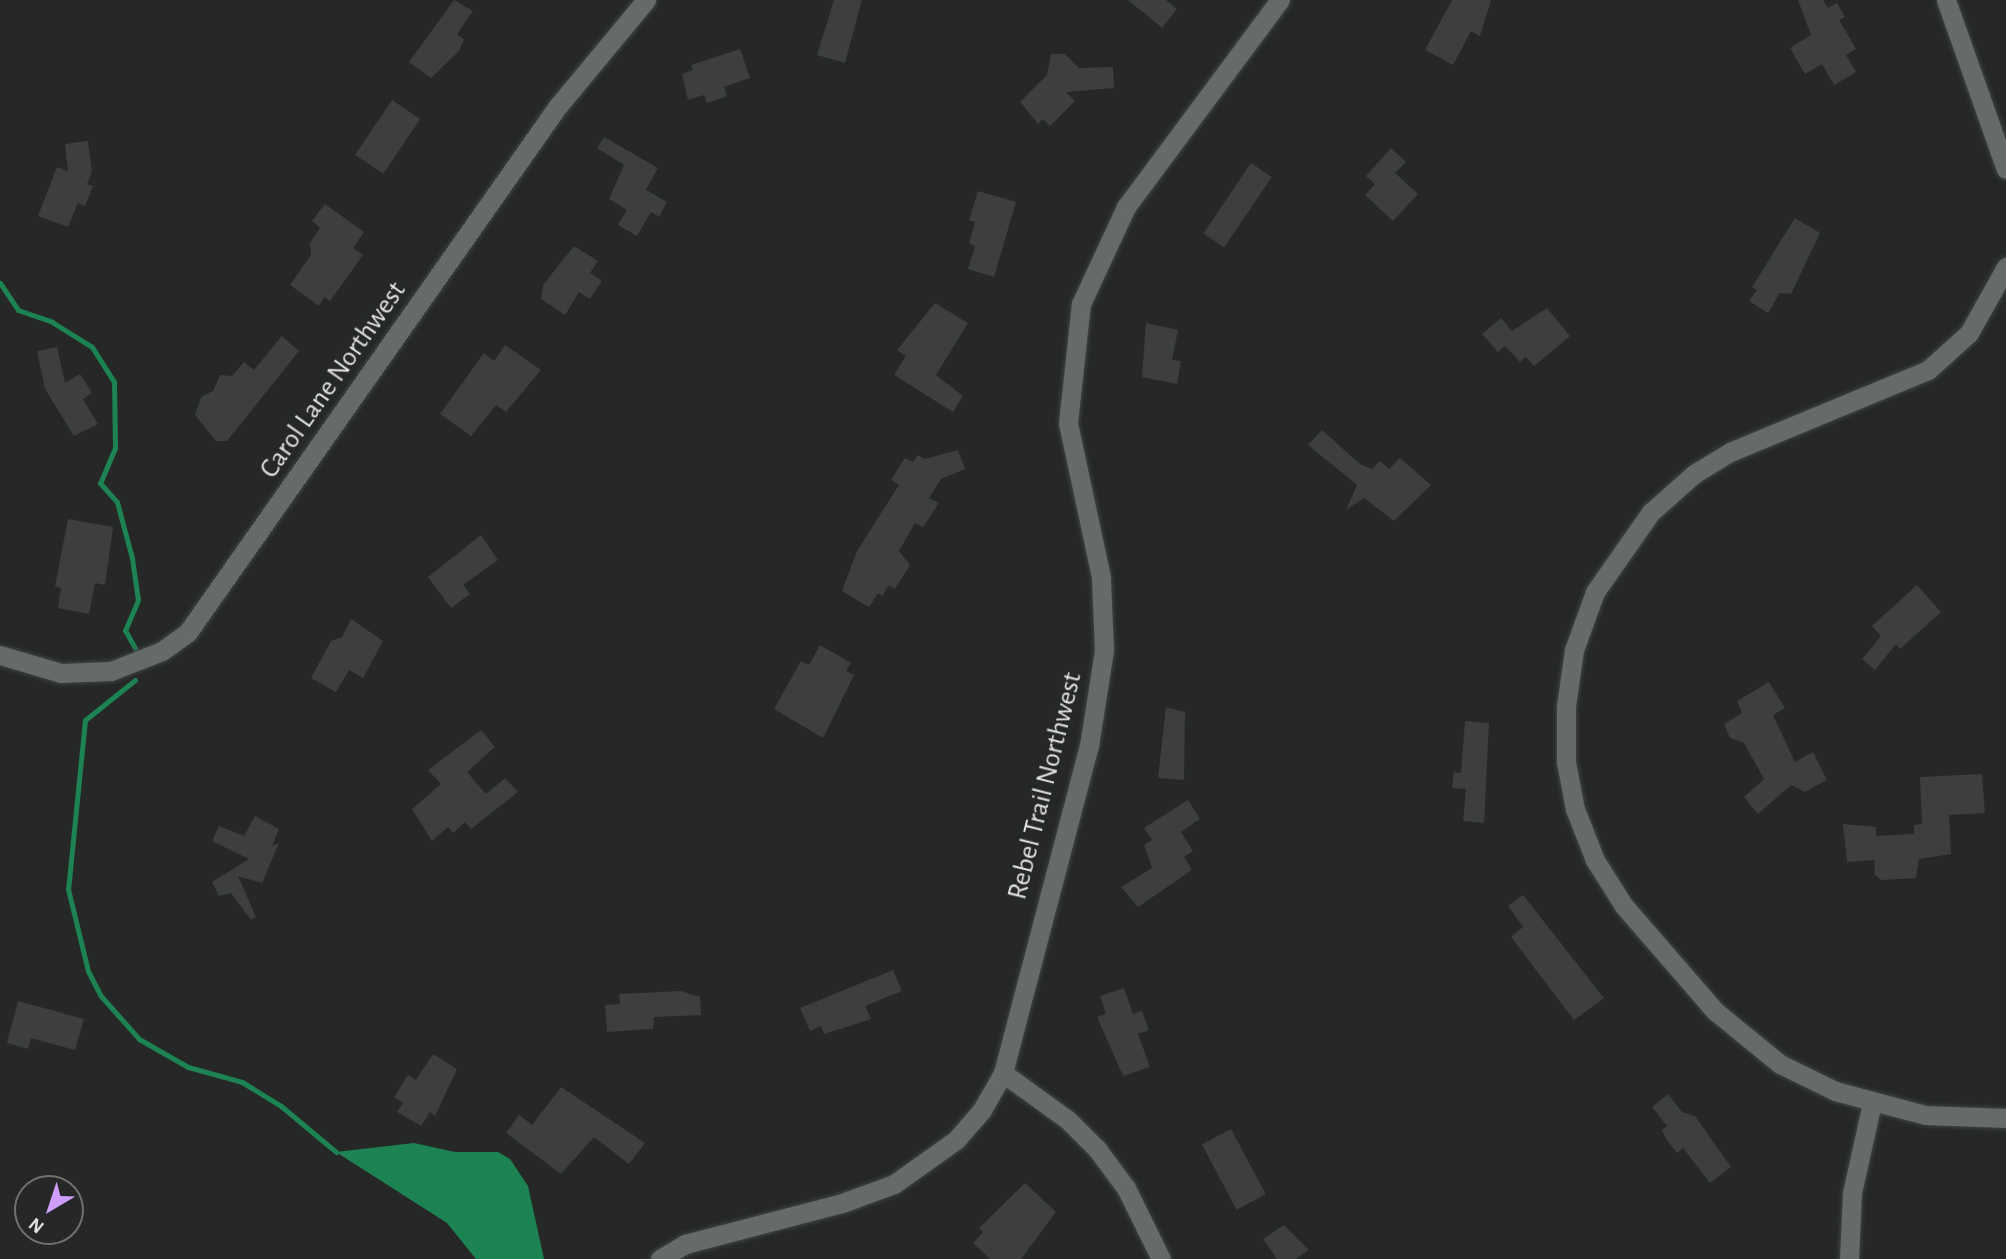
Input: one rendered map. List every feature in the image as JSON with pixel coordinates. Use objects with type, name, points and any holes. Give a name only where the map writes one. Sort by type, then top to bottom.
[{"type":"street","name":"Carol Lane Northwest","points":[[0,655],[61,673],[111,671],[162,651],[188,632],[558,106],[646,0]]},
{"type":"street","name":"Rebel Trail Northwest","points":[[660,1259],[685,1244],[842,1203],[894,1184],[956,1140],[982,1110],[1003,1073],[1089,746],[1103,664],[1101,577],[1068,423],[1081,303],[1126,207],[1280,0]]},
{"type":"street","points":[[1946,0],[2006,169]]},
{"type":"street","points":[[2006,267],[1969,333],[1928,370],[1730,452],[1665,499],[1625,544],[1595,592],[1568,677],[1566,762],[1575,809],[1595,860],[1624,906],[1715,1011],[1749,1041],[1805,1077],[1872,1103],[1925,1115],[2006,1118]]},
{"type":"street","points":[[1003,1073],[1068,1120],[1097,1149],[1126,1188],[1161,1259]]},
{"type":"street","points":[[1849,1259],[1852,1194],[1872,1103]]},
{"type":"shaded area","points":[[414,1143],[455,1152],[498,1152],[510,1159],[528,1186],[544,1259],[476,1259],[447,1223],[336,1152]]},
{"type":"building","points":[[454,0],[473,11],[457,34],[464,39],[459,51],[431,78],[409,62]]},
{"type":"building","points":[[834,0],[862,0],[845,63],[817,55]]},
{"type":"building","points":[[1128,0],[1166,0],[1177,9],[1162,28]]},
{"type":"building","points":[[1452,0],[1491,0],[1480,36],[1471,31],[1453,65],[1425,50]]},
{"type":"building","points":[[1798,0],[1823,0],[1828,8],[1837,3],[1845,17],[1839,20],[1856,49],[1846,55],[1856,72],[1834,85],[1822,64],[1805,74],[1790,48],[1811,35]]},
{"type":"building","points":[[740,49],[750,78],[724,87],[727,96],[707,103],[704,95],[688,100],[682,74],[693,70],[691,65]]},
{"type":"building","points":[[1051,54],[1065,54],[1079,68],[1113,67],[1114,88],[1066,92],[1075,101],[1050,126],[1043,119],[1038,124],[1020,102],[1047,75]]},
{"type":"building","points":[[392,100],[420,119],[383,174],[355,155]]},
{"type":"building","points":[[604,137],[658,168],[646,190],[667,202],[659,217],[651,212],[637,236],[618,225],[627,210],[609,199],[624,165],[597,148]]},
{"type":"building","points":[[88,141],[92,172],[87,184],[93,186],[85,206],[78,203],[68,227],[38,216],[57,167],[68,171],[65,144]]},
{"type":"building","points":[[1391,148],[1406,162],[1395,173],[1418,194],[1393,221],[1365,195],[1375,184],[1366,176]]},
{"type":"building","points":[[1251,163],[1272,177],[1224,247],[1203,233]]},
{"type":"building","points":[[978,191],[1016,202],[994,277],[968,269],[975,246],[969,243],[975,222],[969,220]]},
{"type":"building","points":[[325,204],[364,232],[353,248],[363,255],[330,301],[324,297],[319,306],[290,285],[311,255],[310,243],[320,228],[312,221]]},
{"type":"building","points":[[1795,218],[1820,233],[1791,294],[1780,293],[1768,313],[1749,301],[1757,290],[1752,287]]},
{"type":"building","points":[[574,246],[598,261],[590,273],[602,281],[590,299],[579,292],[565,315],[541,299],[543,285]]},
{"type":"building","points":[[935,303],[968,323],[936,375],[963,396],[953,412],[894,375],[906,356],[897,350]]},
{"type":"building","points":[[1547,308],[1570,336],[1534,366],[1526,357],[1520,362],[1505,346],[1498,352],[1482,334],[1501,318],[1512,331]]},
{"type":"building","points":[[1146,323],[1178,330],[1172,360],[1181,361],[1177,384],[1142,377]]},
{"type":"building","points":[[282,336],[299,351],[227,441],[216,441],[195,415],[201,397],[213,391],[220,375],[232,376],[244,362],[254,370]]},
{"type":"building","points":[[505,345],[541,370],[506,412],[496,405],[471,436],[440,414],[484,353],[494,361]]},
{"type":"building","points":[[57,347],[65,383],[80,374],[92,393],[83,399],[98,424],[74,436],[45,389],[37,351]]},
{"type":"building","points":[[1322,430],[1360,464],[1372,469],[1380,461],[1389,469],[1400,458],[1431,485],[1394,521],[1364,498],[1346,510],[1357,485],[1308,445]]},
{"type":"building","points":[[958,450],[965,469],[941,479],[929,498],[939,503],[923,527],[915,523],[899,551],[910,565],[895,589],[889,585],[882,596],[878,593],[869,607],[842,591],[857,551],[899,485],[891,480],[905,458],[913,462],[918,455],[925,459]]},
{"type":"building","points":[[68,519],[113,527],[105,585],[95,583],[89,614],[58,608],[61,588],[55,586]]},
{"type":"building","points":[[481,535],[498,560],[463,585],[470,594],[451,608],[428,577]]},
{"type":"building","points":[[1917,585],[1941,612],[1900,649],[1896,644],[1875,670],[1862,659],[1881,636],[1872,626]]},
{"type":"building","points":[[351,619],[383,641],[363,678],[349,670],[336,692],[311,678],[331,641],[342,637]]},
{"type":"building","points":[[820,645],[851,663],[846,671],[854,675],[823,738],[774,709],[801,661],[809,665]]},
{"type":"building","points":[[1769,682],[1785,708],[1773,715],[1795,762],[1813,752],[1827,780],[1805,792],[1791,785],[1758,814],[1744,797],[1764,779],[1744,743],[1730,738],[1724,724],[1742,713],[1737,701]]},
{"type":"building","points":[[1166,707],[1185,712],[1184,780],[1158,778]]},
{"type":"building","points":[[1465,721],[1489,723],[1484,823],[1463,821],[1466,789],[1452,788],[1454,772],[1461,773]]},
{"type":"building","points":[[481,730],[495,747],[467,772],[486,794],[505,778],[518,792],[471,829],[465,822],[453,833],[448,827],[432,841],[412,809],[441,784],[428,770]]},
{"type":"building","points":[[1982,774],[1985,813],[1949,815],[1951,854],[1919,859],[1916,878],[1881,880],[1875,875],[1874,860],[1847,862],[1843,824],[1876,827],[1876,836],[1914,834],[1914,825],[1922,824],[1920,777]]},
{"type":"building","points":[[1188,800],[1200,819],[1181,832],[1193,851],[1184,857],[1192,870],[1138,907],[1121,887],[1152,868],[1144,845],[1152,840],[1144,828]]},
{"type":"building","points":[[255,816],[279,829],[272,846],[279,843],[262,883],[238,876],[256,917],[251,920],[231,893],[219,896],[212,882],[249,859],[212,841],[219,826],[244,836]]},
{"type":"building","points":[[1523,895],[1604,998],[1574,1020],[1511,937],[1523,927],[1508,906]]},
{"type":"building","points":[[893,970],[902,991],[865,1006],[871,1019],[824,1034],[821,1026],[810,1031],[800,1008]]},
{"type":"building","points":[[1124,988],[1133,1014],[1142,1011],[1149,1030],[1138,1034],[1150,1067],[1123,1076],[1097,1017],[1106,1014],[1100,996]]},
{"type":"building","points":[[681,991],[700,997],[701,1015],[654,1017],[653,1029],[607,1032],[605,1005],[620,1004],[619,994]]},
{"type":"building","points":[[18,1001],[84,1019],[75,1050],[31,1038],[28,1049],[7,1043]]},
{"type":"building","points":[[433,1054],[457,1069],[435,1116],[430,1112],[421,1126],[397,1112],[403,1103],[394,1097],[408,1075],[416,1080]]},
{"type":"building","points":[[561,1087],[645,1143],[629,1164],[594,1137],[561,1174],[506,1133],[519,1115],[532,1125]]},
{"type":"building","points":[[1668,1094],[1682,1112],[1695,1116],[1731,1167],[1710,1183],[1683,1148],[1677,1153],[1666,1139],[1662,1130],[1667,1126],[1652,1107]]},
{"type":"building","points":[[1231,1129],[1266,1194],[1237,1210],[1202,1144]]},
{"type":"building","points":[[1025,1183],[1056,1212],[1021,1259],[990,1259],[973,1243],[983,1232],[979,1228]]},
{"type":"building","points":[[1284,1225],[1309,1250],[1296,1259],[1277,1259],[1263,1239]]},
{"type":"waterway","points":[[0,283],[18,310],[52,322],[92,347],[114,382],[115,448],[100,483],[117,502],[132,558],[138,600],[125,630],[136,650]]},
{"type":"waterway","points":[[135,680],[85,720],[68,889],[88,971],[101,996],[139,1039],[188,1067],[242,1082],[281,1106],[336,1152]]}]
